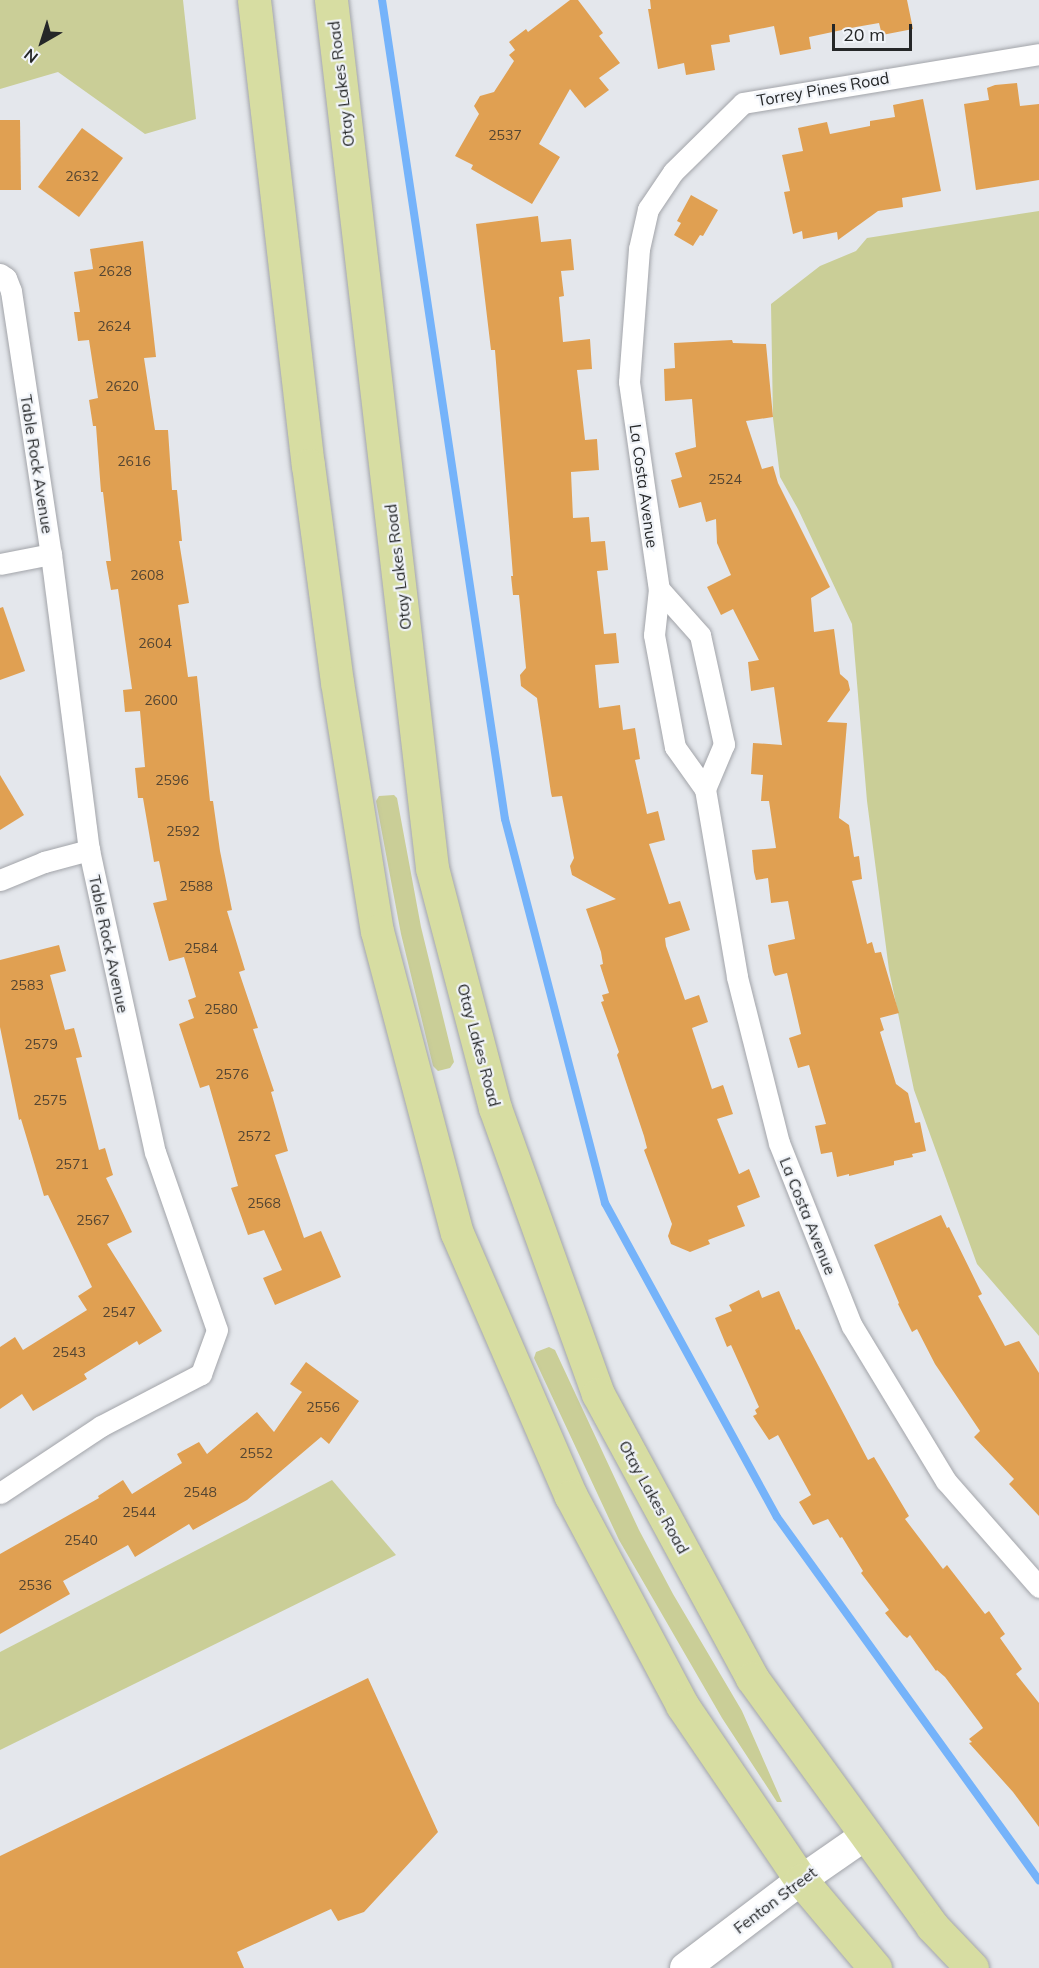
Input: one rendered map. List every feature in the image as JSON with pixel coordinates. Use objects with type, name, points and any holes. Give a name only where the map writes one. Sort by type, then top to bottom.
[{"type":"main road","points":[[254,0],[309,476],[337,682],[377,931],[457,1233],[582,1517],[682,1705],[801,1880],[875,1968]]},
{"type":"main road","name":"Otay Lakes Road","points":[[331,0],[432,868],[495,1108],[598,1394],[752,1678],[932,1926],[972,1968]]},
{"type":"street","name":"Torrey Pines Road","points":[[630,382],[639,249],[648,209],[672,172],[743,103],[1039,54]]},
{"type":"street","name":"Table Rock Avenue","points":[[0,274],[6,278],[11,291],[51,554],[88,850],[155,1152],[217,1330],[201,1374],[101,1426],[0,1493]]},
{"type":"street","name":"La Costa Avenue","points":[[630,382],[659,589],[654,634],[675,747],[705,789],[737,976],[779,1143],[852,1326],[946,1481],[1039,1587]]},
{"type":"street","points":[[0,564],[51,554]]},
{"type":"street","points":[[659,589],[700,635],[724,744],[705,789]]},
{"type":"street","points":[[0,880],[44,862],[88,850]]},
{"type":"street","name":"Fenton Street","points":[[685,1968],[801,1880],[866,1835]]},
{"type":"green space","points":[[0,0],[183,0],[196,119],[145,134],[58,72],[0,89]]},
{"type":"green space","points":[[1039,211],[1039,1336],[977,1264],[914,1090],[889,970],[867,801],[852,624],[798,509],[780,477],[773,418],[771,304],[820,266],[856,251],[867,238]]},
{"type":"green space","points":[[394,795],[397,798],[421,927],[454,1062],[450,1068],[438,1071],[433,1066],[401,934],[376,801],[379,796]]},
{"type":"green space","points":[[549,1347],[555,1350],[639,1530],[673,1594],[742,1711],[782,1802],[777,1802],[722,1718],[619,1540],[534,1358],[536,1352]]},
{"type":"green space","points":[[332,1480],[396,1555],[0,1750],[0,1652]]},
{"type":"building","points":[[570,0],[578,0],[603,33],[599,36],[620,63],[599,78],[609,90],[585,108],[570,89],[539,144],[560,157],[532,204],[471,169],[473,165],[455,156],[479,114],[474,106],[480,96],[494,92],[514,61],[509,55],[515,50],[509,42],[526,29],[528,32]]},
{"type":"building","points":[[650,0],[907,0],[913,29],[882,35],[879,23],[856,27],[809,37],[811,49],[780,55],[774,26],[729,35],[730,42],[711,45],[715,70],[686,75],[684,63],[658,69],[648,9],[651,9]]},
{"type":"building","points":[[1017,83],[1020,106],[1039,104],[1039,180],[976,190],[964,104],[989,100],[987,88]]},
{"type":"building","points":[[923,99],[941,191],[902,198],[903,207],[878,211],[838,240],[837,232],[803,239],[802,231],[793,234],[784,192],[790,191],[782,155],[803,151],[798,128],[827,122],[830,134],[870,126],[870,121],[895,117],[893,105]]},
{"type":"building","points":[[0,120],[20,120],[21,190],[0,190]]},
{"type":"building","points":[[82,128],[123,158],[79,217],[38,187]]},
{"type":"building","points":[[691,195],[718,210],[703,236],[700,235],[693,246],[674,235],[681,223],[677,221]]},
{"type":"building","points":[[538,216],[541,242],[571,239],[574,270],[561,271],[564,296],[559,297],[563,342],[590,339],[592,369],[577,370],[585,440],[597,439],[599,470],[571,472],[573,518],[589,517],[591,542],[605,541],[608,570],[597,571],[604,634],[616,633],[619,663],[595,665],[599,708],[620,705],[623,730],[635,728],[640,759],[635,760],[647,814],[658,811],[665,840],[649,844],[669,904],[680,901],[690,930],[665,938],[666,946],[685,1000],[699,995],[708,1022],[692,1028],[712,1089],[723,1085],[733,1114],[717,1119],[739,1174],[749,1169],[760,1197],[737,1206],[745,1226],[708,1240],[710,1244],[690,1252],[671,1244],[668,1236],[672,1224],[644,1150],[647,1148],[644,1136],[617,1055],[619,1052],[601,1002],[604,1001],[602,995],[609,993],[600,965],[603,964],[601,952],[586,909],[616,899],[572,875],[570,866],[574,858],[562,796],[552,797],[537,698],[521,686],[520,675],[526,668],[519,595],[513,595],[495,350],[491,350],[476,224]]},
{"type":"building","points":[[143,241],[156,357],[144,358],[155,430],[168,430],[172,490],[177,490],[182,541],[179,541],[189,603],[178,605],[188,677],[197,676],[210,801],[213,801],[232,910],[227,911],[245,970],[239,972],[258,1028],[253,1029],[274,1091],[271,1092],[288,1151],[275,1155],[304,1238],[321,1231],[341,1277],[275,1305],[263,1278],[282,1270],[264,1230],[248,1235],[231,1188],[238,1186],[209,1085],[200,1088],[179,1024],[194,1018],[188,1000],[196,997],[184,957],[169,961],[153,903],[167,900],[159,861],[154,862],[143,798],[138,798],[135,768],[145,767],[140,711],[125,712],[123,690],[132,689],[118,589],[111,590],[106,561],[111,561],[103,492],[101,492],[96,426],[93,426],[89,400],[98,398],[89,340],[78,341],[74,312],[80,312],[74,272],[93,269],[90,249]]},
{"type":"building","points":[[732,340],[733,343],[766,344],[773,417],[746,421],[762,469],[773,466],[778,483],[830,587],[811,598],[814,632],[834,629],[840,674],[848,681],[850,690],[827,722],[847,723],[839,818],[849,825],[854,857],[859,856],[862,879],[852,881],[867,944],[872,942],[875,953],[881,952],[899,1013],[880,1018],[884,1030],[880,1032],[896,1084],[908,1093],[915,1123],[920,1122],[926,1151],[912,1154],[913,1157],[894,1161],[894,1165],[849,1176],[849,1174],[837,1177],[832,1152],[821,1154],[815,1126],[826,1124],[809,1065],[798,1068],[789,1038],[801,1034],[787,973],[775,976],[773,972],[768,945],[795,939],[788,901],[771,903],[768,878],[756,880],[754,872],[752,850],[776,848],[769,801],[761,801],[763,775],[751,774],[753,743],[782,745],[774,687],[751,691],[748,662],[759,660],[733,609],[721,615],[707,587],[731,575],[717,543],[716,519],[706,522],[701,502],[679,508],[671,480],[682,477],[675,453],[696,447],[692,399],[665,401],[664,369],[675,368],[674,343]]},
{"type":"building","points":[[3,607],[25,671],[0,680],[0,608]]},
{"type":"building","points":[[0,775],[24,815],[0,830]]},
{"type":"building","points":[[59,945],[66,971],[50,975],[65,1030],[74,1028],[82,1057],[76,1058],[99,1150],[105,1148],[113,1175],[106,1178],[132,1232],[107,1244],[162,1331],[139,1345],[137,1341],[84,1374],[87,1379],[33,1411],[22,1394],[0,1409],[0,1347],[15,1337],[23,1350],[87,1310],[78,1296],[92,1287],[48,1195],[44,1196],[21,1119],[19,1120],[0,1027],[0,960]]},
{"type":"building","points":[[941,1215],[982,1294],[978,1296],[1005,1346],[1019,1341],[1039,1373],[1039,1516],[1009,1484],[1014,1479],[974,1437],[980,1431],[935,1364],[917,1329],[912,1332],[874,1245]]},
{"type":"building","points":[[759,1290],[762,1298],[779,1291],[796,1330],[799,1329],[868,1460],[874,1457],[909,1516],[905,1519],[943,1569],[947,1565],[985,1614],[989,1611],[1005,1634],[1000,1638],[1022,1669],[1016,1674],[1039,1703],[1039,1827],[1013,1792],[969,1743],[972,1742],[969,1739],[983,1728],[910,1635],[907,1638],[903,1635],[885,1613],[889,1610],[861,1573],[863,1571],[842,1537],[840,1538],[828,1519],[813,1525],[799,1502],[811,1495],[778,1435],[769,1440],[753,1416],[757,1414],[755,1410],[759,1407],[731,1345],[727,1347],[715,1318],[732,1311],[729,1305]]},
{"type":"building","points":[[306,1362],[359,1401],[329,1444],[321,1437],[247,1500],[193,1530],[189,1524],[135,1557],[128,1545],[63,1581],[70,1594],[0,1634],[0,1554],[99,1498],[98,1496],[123,1480],[132,1494],[182,1463],[177,1454],[199,1442],[207,1454],[257,1412],[274,1432],[302,1392],[290,1384]]},
{"type":"building","points":[[368,1678],[438,1832],[364,1912],[338,1921],[331,1909],[237,1952],[244,1968],[0,1968],[0,1856]]},
{"type":"waterway","points":[[382,0],[505,819],[605,1203],[777,1517],[1039,1880]]}]
